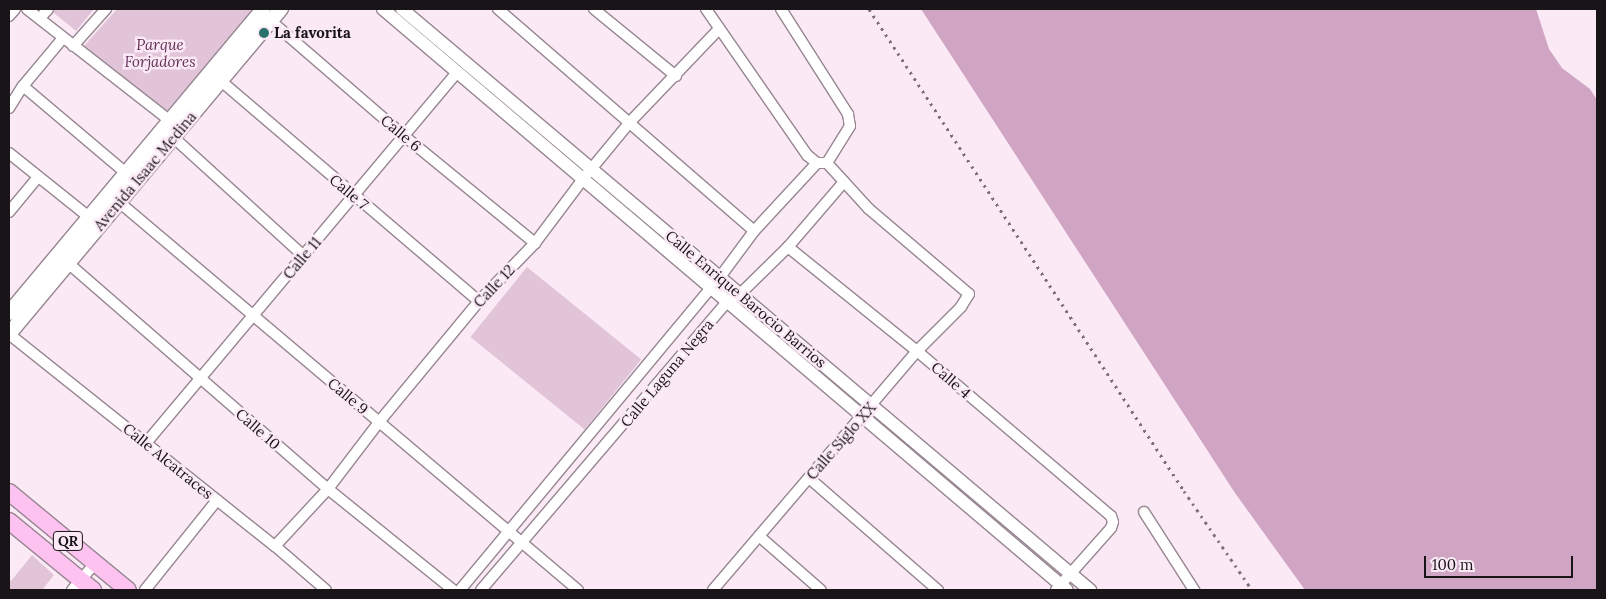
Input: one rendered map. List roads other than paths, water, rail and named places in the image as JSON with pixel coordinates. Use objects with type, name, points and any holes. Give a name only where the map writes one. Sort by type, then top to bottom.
[{"type":"main road","name":"Avenida Isaac Medina","points":[[9,334],[119,202],[175,128],[267,15],[281,9]]},
{"type":"main road","name":"Avenida Isaac Medina","points":[[9,313],[126,173],[175,128],[220,81],[267,15]]},
{"type":"main road","name":"QR","points":[[9,492],[128,590]]},
{"type":"main road","name":"QR","points":[[9,521],[82,587]]},
{"type":"street","points":[[9,16],[15,9]]},
{"type":"street","points":[[27,9],[175,128],[304,256]]},
{"type":"street","points":[[40,18],[48,9]]},
{"type":"street","points":[[73,46],[106,9]]},
{"type":"street","name":"Calle Enrique Barocio Barrios","points":[[383,9],[862,416],[1062,589]]},
{"type":"street","name":"Calle Enrique Barocio Barrios","points":[[402,9],[1090,590]]},
{"type":"street","points":[[498,9],[754,231]]},
{"type":"street","points":[[594,9],[676,76]]},
{"type":"street","name":"Calle Laguna Negra","points":[[460,590],[720,277],[754,231],[822,163],[850,126],[848,114],[781,9]]},
{"type":"street","points":[[706,10],[718,30],[807,155],[822,163],[844,182]]},
{"type":"street","name":"Calle 6","points":[[267,15],[403,135],[535,243]]},
{"type":"street","name":"Calle 12","points":[[275,546],[328,489],[379,422],[479,301],[535,243],[583,179],[630,122],[718,30]]},
{"type":"street","points":[[9,108],[23,86],[63,38]]},
{"type":"street","name":"Calle 11","points":[[146,443],[457,72]]},
{"type":"street","name":"Calle 7","points":[[220,81],[353,196],[479,301]]},
{"type":"street","points":[[23,86],[126,173]]},
{"type":"street","points":[[9,153],[89,217]]},
{"type":"street","points":[[9,212],[38,177]]},
{"type":"street","name":"Calle Laguna Negra","points":[[481,590],[728,302],[740,294],[788,246],[844,182]]},
{"type":"street","name":"Calle Siglo XX","points":[[713,590],[917,350],[961,307],[970,294],[868,209],[844,182]]},
{"type":"street","name":"Calle 9","points":[[119,202],[521,544],[578,590]]},
{"type":"street","name":"Calle 4","points":[[788,246],[917,350],[1111,516],[1113,522],[1111,528],[1072,574]]},
{"type":"street","name":"Calle 10","points":[[68,262],[328,489],[453,590]]},
{"type":"street","name":"Calle Alcatraces","points":[[9,334],[275,546],[326,590]]},
{"type":"street","points":[[593,429],[608,442]]},
{"type":"street","points":[[808,478],[938,590]]},
{"type":"street","points":[[145,590],[216,500]]},
{"type":"street","points":[[1144,512],[1194,590]]},
{"type":"street","points":[[758,536],[821,590]]},
{"type":"street","points":[[82,587],[95,564]]},
{"type":"street","points":[[1062,589],[1072,574]]},
{"type":"railway","points":[[869,9],[1184,491],[1252,590]]},
{"type":"place","name":"La favorita","points":[[264,33]]},
{"type":"park label","name":"Parque Forjadores","points":[[160,52]]}]
